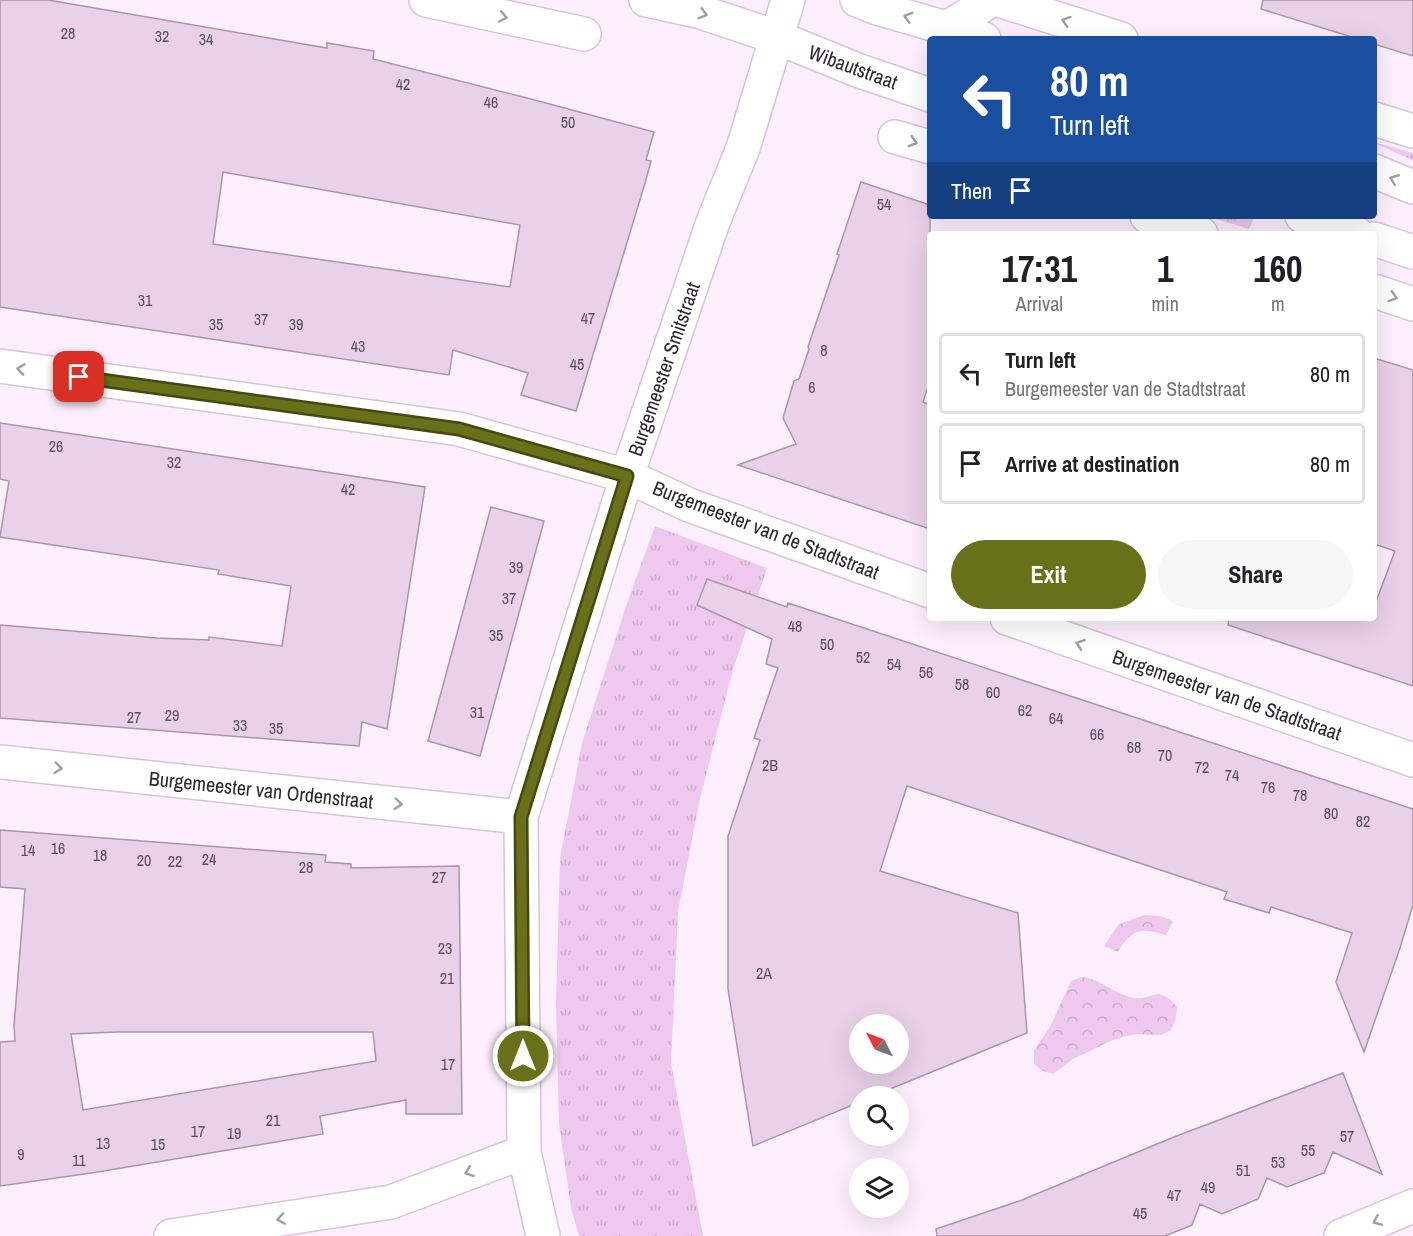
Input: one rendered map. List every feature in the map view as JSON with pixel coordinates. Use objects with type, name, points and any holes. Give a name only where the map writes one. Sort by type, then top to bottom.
[{"type":"street","points":[[426,0],[584,34]]},
{"type":"street","name":"Wibautstraat","points":[[646,0],[701,12],[776,37],[857,70],[927,94]]},
{"type":"street","name":"Burgemeester Smitstraat","points":[[543,1236],[524,1152],[521,817],[627,476],[713,222],[743,148],[788,0]]},
{"type":"street","points":[[857,0],[877,8],[975,36]]},
{"type":"street","points":[[949,27],[991,0]]},
{"type":"street","points":[[999,0],[1112,36]]},
{"type":"street","points":[[1377,120],[1413,131]]},
{"type":"street","points":[[896,137],[927,146]]},
{"type":"street","points":[[1377,172],[1413,187]]},
{"type":"street","points":[[1156,219],[1192,231]]},
{"type":"street","points":[[1311,219],[1349,231]]},
{"type":"street","points":[[1377,240],[1413,252]]},
{"type":"street","points":[[1377,292],[1413,303]]},
{"type":"street","name":"Burgemeester van de Stadtstraat","points":[[0,366],[459,429],[627,476],[689,505],[927,590]]},
{"type":"street","name":"Burgemeester van de Stadtstraat","points":[[1016,621],[1413,760]]},
{"type":"street","name":"Burgemeester van Ordenstraat","points":[[0,762],[521,817]]},
{"type":"street","points":[[171,1236],[391,1202],[524,1152]]},
{"type":"street","points":[[1341,1236],[1413,1206]]},
{"type":"green space","points":[[1377,143],[1413,153],[1413,160],[1377,144]]},
{"type":"green space","points":[[1216,219],[1254,219],[1249,229]]},
{"type":"green space","points":[[655,526],[767,568],[732,673],[699,803],[678,912],[671,1063],[703,1236],[579,1236],[571,1208],[559,1124],[556,1004],[560,858],[582,743],[626,606]]},
{"type":"green space","points":[[1145,915],[1160,916],[1173,921],[1166,935],[1150,931],[1138,932],[1128,938],[1118,952],[1104,946],[1119,924]]},
{"type":"green space","points":[[1082,977],[1095,980],[1130,997],[1144,998],[1158,994],[1170,999],[1177,1007],[1176,1019],[1171,1030],[1161,1035],[1135,1034],[1113,1040],[1073,1059],[1053,1074],[1043,1071],[1034,1064],[1034,1051],[1051,1025],[1071,981]]},
{"type":"building","points":[[0,0],[48,0],[327,48],[327,43],[374,51],[373,59],[654,132],[646,160],[651,161],[645,183],[576,411],[521,395],[528,373],[453,350],[449,375],[0,307]],"holes":[[[223,172],[520,225],[510,287],[213,244]]]},
{"type":"building","points":[[1263,0],[1413,0],[1413,56],[1377,45],[1377,36],[1348,36],[1261,9]]},
{"type":"building","points":[[861,182],[927,204],[930,231],[927,231],[927,389],[923,402],[927,404],[927,528],[738,465],[796,444],[783,418],[794,381],[799,379],[809,349],[839,255],[837,254]]},
{"type":"building","points":[[1377,359],[1413,370],[1413,686],[1228,625],[1229,621],[1377,621],[1377,599],[1395,551],[1377,545]]},
{"type":"building","points":[[0,423],[425,487],[387,729],[362,722],[359,746],[0,718],[0,625],[157,638],[209,640],[209,637],[282,646],[291,586],[218,574],[219,570],[0,537],[9,481],[0,479]]},
{"type":"building","points":[[491,507],[544,521],[480,756],[428,741]]},
{"type":"building","points":[[707,579],[787,607],[788,603],[1413,809],[1413,905],[1364,1052],[1336,982],[1352,933],[1271,907],[1269,913],[1224,899],[1227,892],[907,786],[880,871],[1018,913],[1027,1033],[897,1086],[849,1086],[849,1107],[753,1146],[728,989],[728,836],[760,740],[754,738],[778,668],[766,664],[772,639],[697,605]]},
{"type":"building","points":[[0,830],[326,855],[325,862],[351,864],[351,868],[459,866],[462,1114],[406,1114],[406,1100],[320,1116],[323,1134],[0,1186],[0,1042],[15,1041],[14,1026],[25,889],[0,887]],"holes":[[[373,1032],[376,1061],[83,1110],[71,1034]]]},
{"type":"building","points":[[1343,1073],[1382,1174],[1333,1152],[1324,1173],[1287,1187],[1267,1178],[1258,1199],[1222,1214],[1200,1204],[1192,1225],[1165,1236],[937,1236],[936,1229],[1022,1200],[1174,1137]]},
{"type":"route","points":[[79,377],[459,429],[627,476],[521,817],[523,1056]]}]
